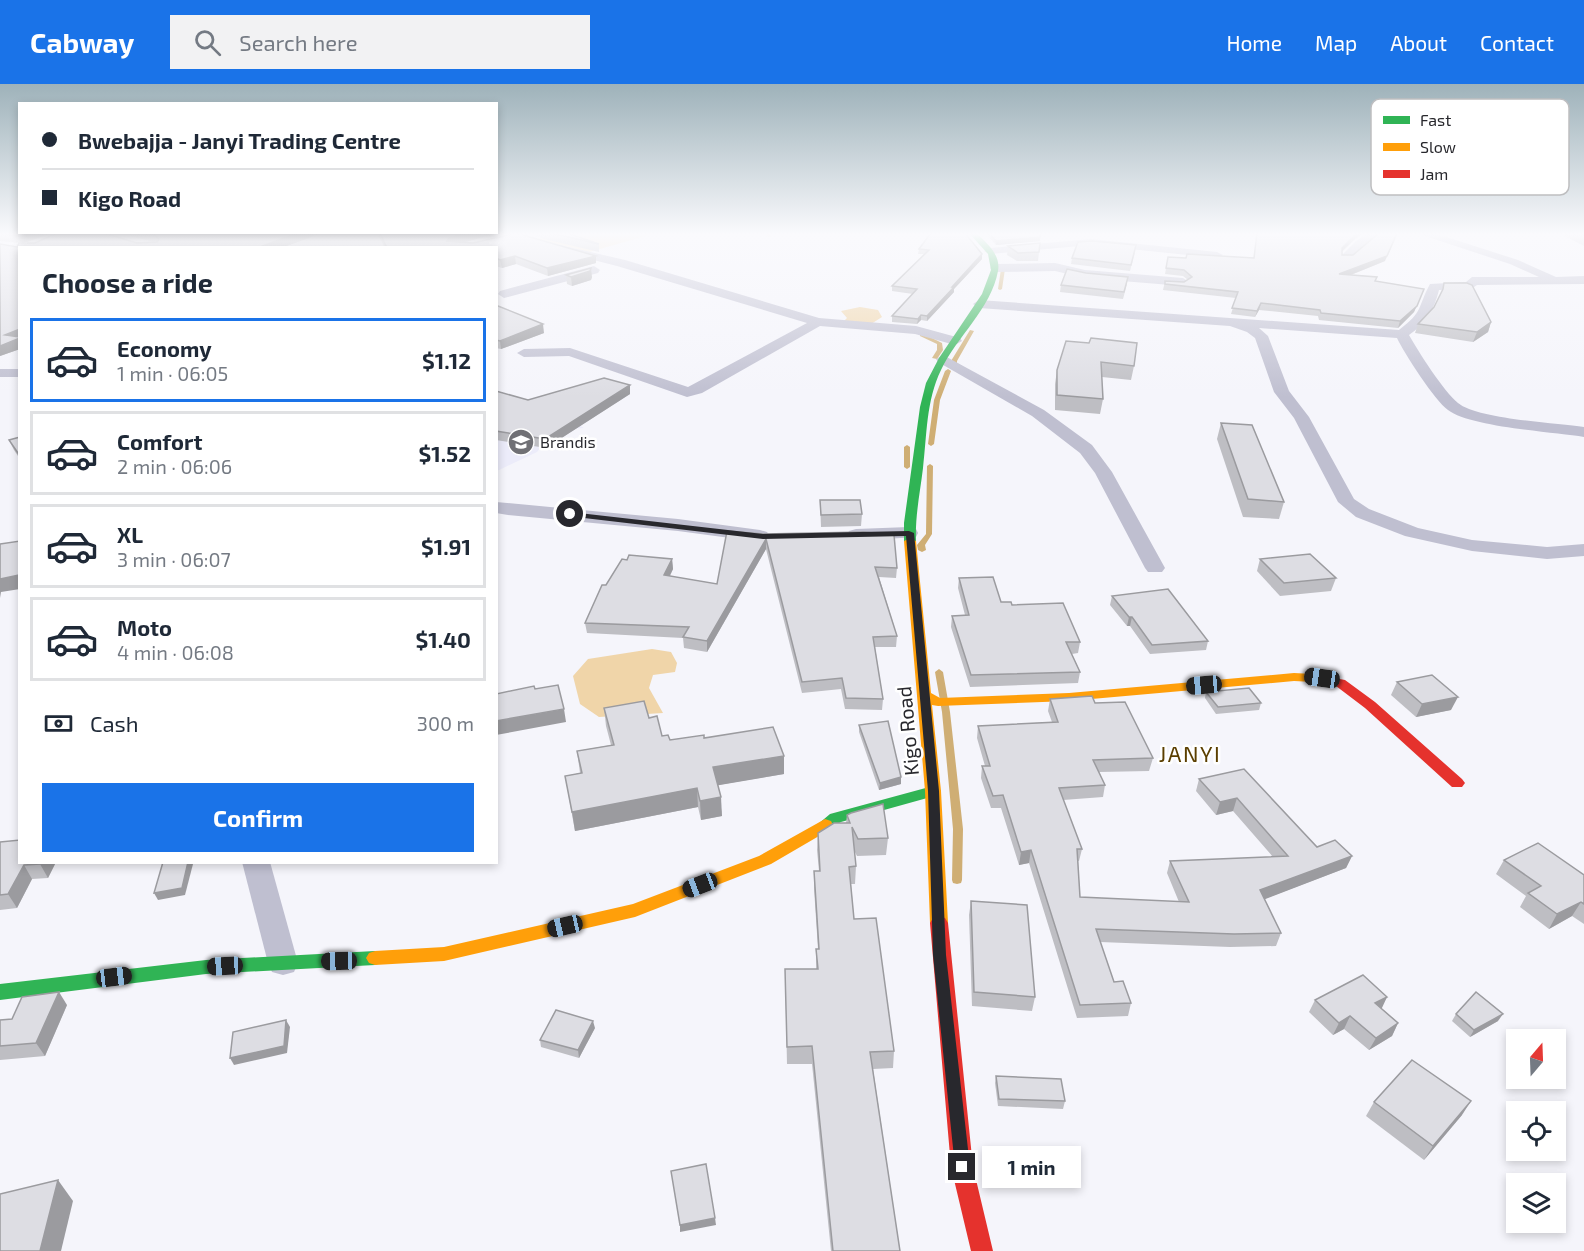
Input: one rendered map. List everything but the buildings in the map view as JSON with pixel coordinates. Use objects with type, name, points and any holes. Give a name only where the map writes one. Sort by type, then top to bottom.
[{"type":"street","points":[[504,294],[529,287]]},
{"type":"street","points":[[703,287],[818,322],[916,330],[966,325]]},
{"type":"street","name":"Kigo Road","points":[[982,1251],[962,1167],[940,955],[933,791],[909,533],[926,394],[943,359],[990,287]]},
{"type":"street","points":[[979,304],[1402,334],[1418,322],[1429,306],[1434,287]]},
{"type":"street","points":[[524,353],[570,352],[687,392],[697,390],[818,322]]},
{"type":"street","points":[[1235,323],[1252,329],[1261,336],[1282,392],[1300,417],[1347,502],[1354,510],[1413,532],[1499,549],[1547,553],[1584,550]]},
{"type":"street","points":[[916,330],[955,341]]},
{"type":"street","points":[[1402,334],[1418,361],[1452,406],[1461,412],[1471,416],[1584,432]]},
{"type":"street","points":[[943,359],[1038,413],[1086,449],[1103,472],[1155,568]]},
{"type":"street","points":[[1,373],[18,364]]},
{"type":"street","points":[[1,373],[18,373]]},
{"type":"street","points":[[498,508],[781,537]]},
{"type":"street","points":[[833,536],[909,533]]},
{"type":"street","points":[[924,695],[938,702],[1069,697],[1294,677],[1322,678],[1340,683],[1370,705],[1456,783]]},
{"type":"street","points":[[0,992],[206,967],[444,954],[635,910],[765,860],[836,818],[933,791]]},
{"type":"street","points":[[257,864],[283,963]]},
{"type":"shaded area","points":[[860,307],[878,310],[882,317],[871,324],[843,322],[847,318],[841,311]]},
{"type":"shaded area","name":"Brandis","points":[[498,414],[577,424],[584,428],[553,432],[537,452],[498,471]]},
{"type":"shaded area","points":[[652,649],[671,652],[677,663],[675,672],[653,675],[649,688],[663,713],[599,717],[580,704],[573,676],[588,659]]},
{"type":"waterway","points":[[959,366],[954,364],[954,361],[972,331]]},
{"type":"waterway","points":[[922,335],[939,343],[940,350],[935,358]]},
{"type":"waterway","points":[[931,444],[937,400],[948,371]]},
{"type":"waterway","points":[[907,447],[907,467]]},
{"type":"waterway","points":[[922,550],[921,545],[929,534],[930,466]]},
{"type":"waterway","points":[[939,672],[946,712],[958,829],[957,880]]},
{"type":"traffic: fast","points":[[910,541],[911,513],[927,395],[937,369],[989,287]]},
{"type":"traffic: fast","points":[[825,825],[836,818],[933,791]]},
{"type":"traffic: fast","points":[[0,992],[206,967],[375,958]]},
{"type":"traffic: slow","points":[[910,541],[933,791],[939,923]]},
{"type":"traffic: slow","points":[[924,695],[938,702],[1069,697],[1294,677],[1313,678]]},
{"type":"traffic: slow","points":[[375,958],[444,954],[635,910],[765,860],[825,825]]},
{"type":"traffic: jam","points":[[1313,678],[1340,683],[1370,705],[1457,783]]},
{"type":"traffic: jam","points":[[939,923],[962,1167],[982,1251]]},
{"type":"place","name":"Brandis","points":[[521,442]]},
{"type":"district","name":"JANYI","points":[[1190,754]]},
{"type":"route","points":[[570,514],[789,538],[909,533],[933,791],[940,955],[962,1167]]}]
